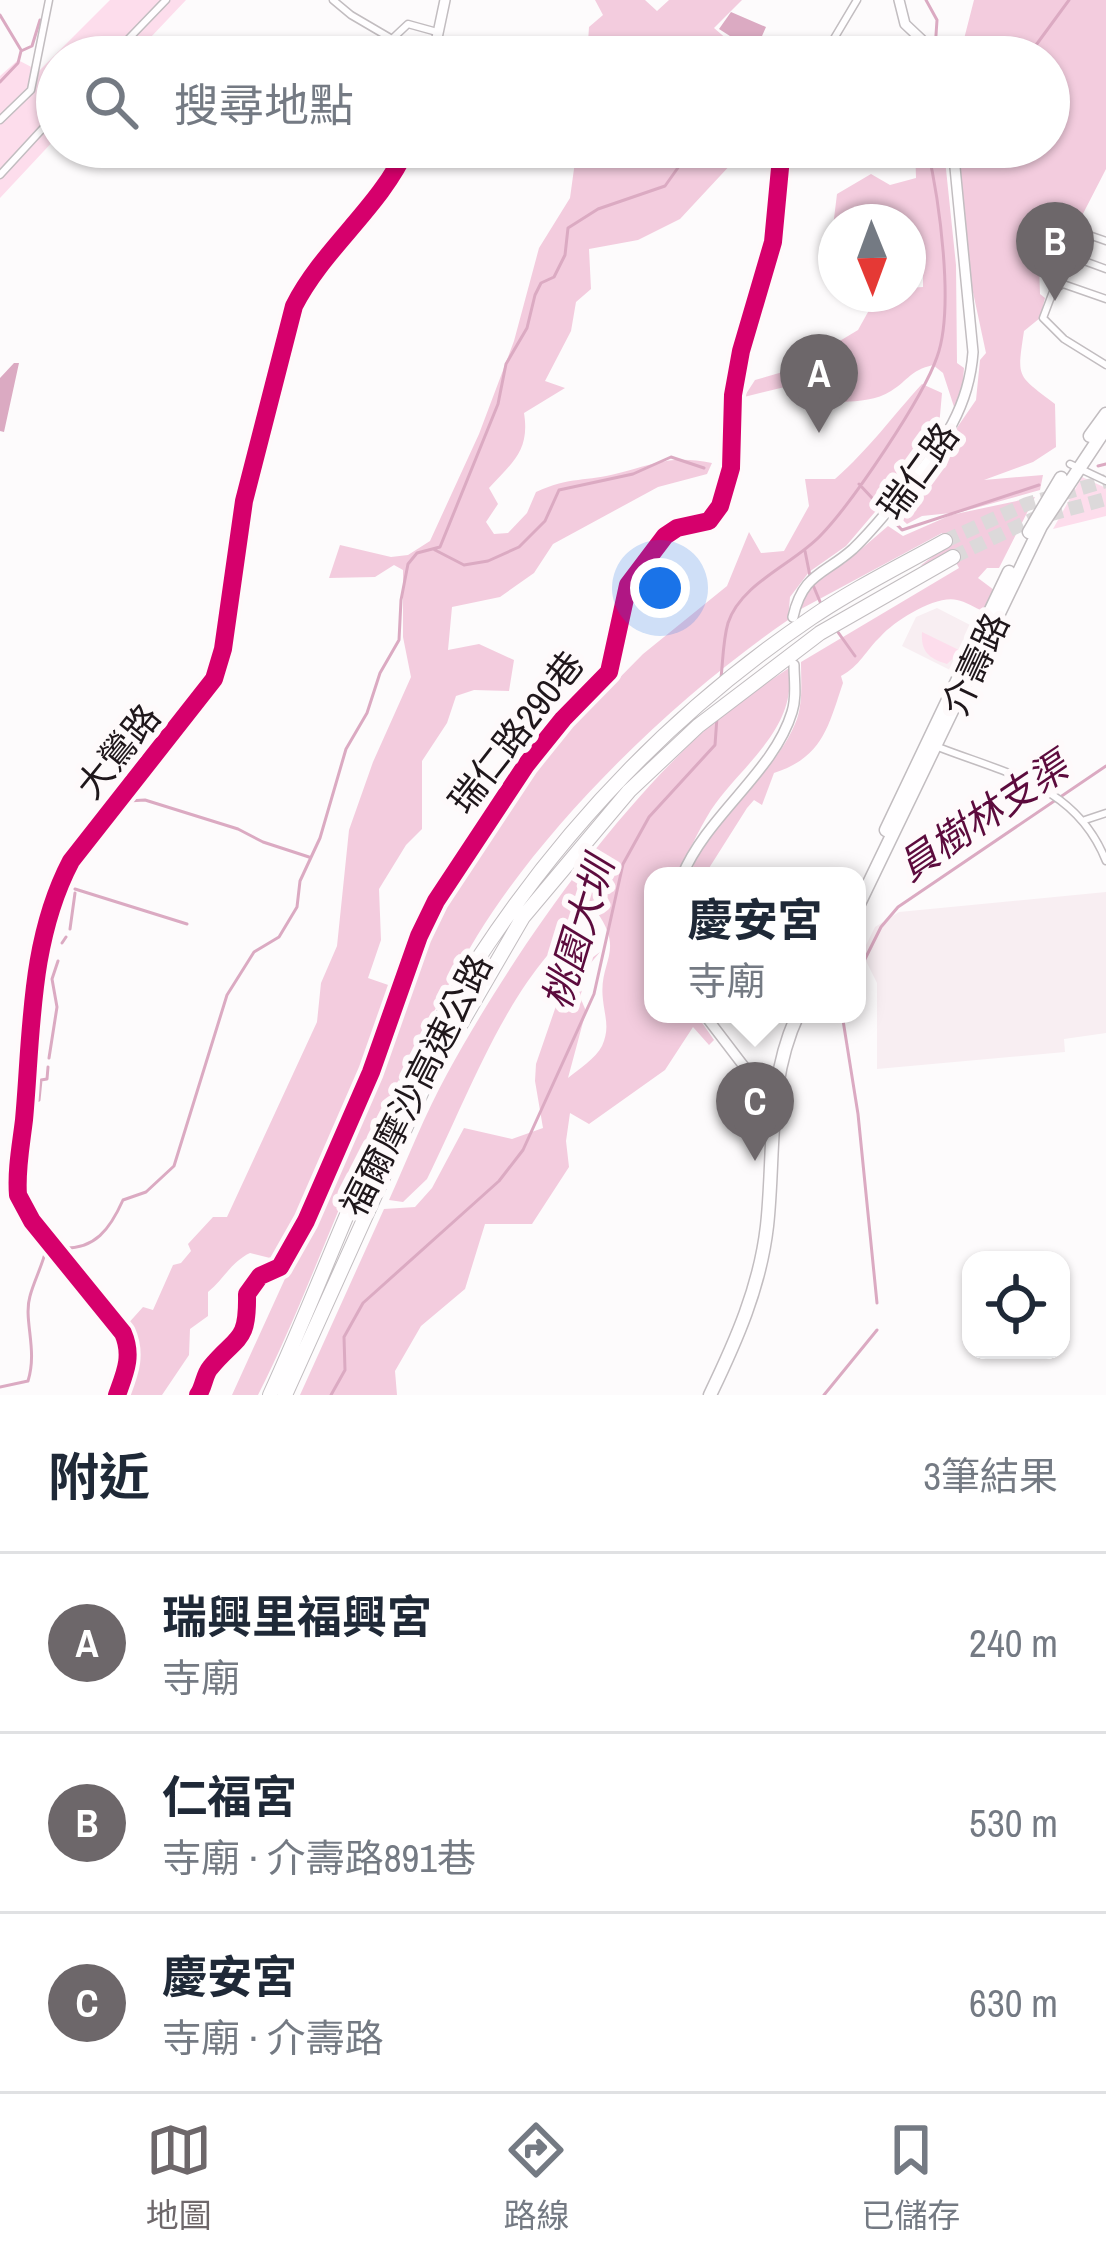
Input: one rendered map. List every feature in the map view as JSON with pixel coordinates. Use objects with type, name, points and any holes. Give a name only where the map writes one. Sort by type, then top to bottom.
[{"type":"highway","name":"福爾摩沙高速公路","points":[[270,1395],[368,1165],[454,997],[543,865],[618,779],[698,704],[825,609],[945,541]]},
{"type":"highway","name":"福爾摩沙高速公路","points":[[285,1395],[422,1091],[523,917],[629,791],[698,726],[833,625],[953,557]]},
{"type":"highway","points":[[909,561],[916,577]]},
{"type":"main road","name":"介壽路","points":[[866,872],[1041,526],[1106,414]]},
{"type":"main road","name":"介壽路","points":[[1074,466],[1106,428]]},
{"type":"main road","name":"介壽路","points":[[866,888],[930,743]]},
{"type":"main road","points":[[714,1395],[750,1326],[766,1265],[776,1108],[799,1023]]},
{"type":"street","points":[[42,36],[49,0]]},
{"type":"street","points":[[131,36],[166,0]]},
{"type":"street","points":[[333,0],[387,36]]},
{"type":"street","points":[[436,36],[446,0]]},
{"type":"street","points":[[836,36],[857,0]]},
{"type":"street","points":[[899,0],[905,24],[918,36]]},
{"type":"street","points":[[395,36],[408,23],[437,32]]},
{"type":"street","points":[[0,120],[32,90],[36,69]]},
{"type":"street","points":[[0,176],[36,136]]},
{"type":"street","name":"大鶯路","points":[[117,1395],[129,1346],[116,1322],[24,1210],[17,1187],[32,995],[42,940],[58,885],[71,861],[214,679],[244,501],[294,306],[305,281],[398,168]]},
{"type":"street","name":"瑞仁路290巷","points":[[198,1395],[209,1369],[241,1339],[247,1294],[260,1276],[280,1267],[330,1170],[436,901],[526,765],[562,719],[609,672],[628,585],[665,536],[677,528],[709,521],[720,506],[731,468],[733,395],[773,242],[780,168]]},
{"type":"street","name":"瑞仁路","points":[[793,617],[809,580],[841,560],[878,525],[941,447],[962,409],[971,383],[972,335],[954,168]]},
{"type":"street","points":[[1106,241],[1086,234],[1076,258],[1063,265],[1043,318],[1064,339],[1106,365]]},
{"type":"street","points":[[1076,258],[1106,269]]},
{"type":"street","points":[[1053,290],[1063,284],[1106,299]]},
{"type":"street","points":[[1074,466],[1106,482]]},
{"type":"street","points":[[687,867],[702,837],[786,729],[794,706],[794,664]]},
{"type":"street","points":[[930,743],[1060,798],[1085,820],[1106,861]]},
{"type":"street","points":[[1085,820],[1106,813]]},
{"type":"street","points":[[711,1023],[776,1108]]},
{"type":"shaded area","points":[[110,0],[186,0],[152,36],[74,36]]},
{"type":"shaded area","points":[[595,0],[645,0],[657,11],[669,0],[742,0],[714,28],[723,36],[588,36],[589,27],[603,15]]},
{"type":"shaded area","points":[[974,0],[1106,0],[1106,169],[1070,239],[1031,238],[1040,294],[1045,298],[1040,318],[1024,331],[1020,367],[1026,380],[1055,404],[1056,447],[1033,462],[984,480],[1043,475],[1040,490],[961,512],[922,516],[907,524],[897,515],[976,400],[980,360],[986,353],[964,250],[958,168],[1070,168],[1070,36],[965,36]]},
{"type":"shaded area","points":[[731,12],[766,27],[762,36],[730,36],[719,29]]},
{"type":"shaded area","points":[[18,60],[36,69],[36,159],[0,198],[0,76]]},
{"type":"shaded area","points":[[574,168],[727,168],[680,219],[638,240],[589,249],[591,289],[576,302],[571,331],[545,381],[565,388],[524,413],[522,446],[489,488],[498,504],[486,522],[494,534],[508,533],[527,513],[536,492],[559,484],[665,461],[712,463],[707,474],[658,487],[553,544],[534,573],[500,597],[452,607],[448,650],[479,644],[514,660],[509,691],[474,690],[456,696],[447,723],[422,761],[422,829],[406,845],[379,889],[381,940],[368,978],[394,987],[391,1008],[343,1132],[278,1260],[250,1253],[238,1261],[208,1292],[208,1316],[190,1329],[189,1355],[162,1395],[127,1395],[132,1361],[125,1327],[143,1307],[153,1310],[173,1265],[191,1251],[188,1244],[213,1217],[227,1217],[317,1022],[321,983],[337,946],[349,830],[411,677],[403,637],[403,570],[394,565],[375,577],[329,578],[340,545],[391,557],[408,555],[430,541],[479,434],[514,341],[539,248],[570,198]]},
{"type":"shaded area","points":[[916,168],[946,168],[956,265],[957,363],[964,368],[956,413],[943,373],[933,365],[868,400],[843,402],[829,366],[789,386],[744,397],[755,380],[793,369],[858,330],[868,312],[926,312],[926,204],[836,204],[837,194],[871,174],[890,185],[916,178]]},
{"type":"shaded area","points":[[19,363],[4,432],[0,431],[0,378]]},
{"type":"shaded area","points":[[922,384],[942,393],[938,438],[846,546],[809,572],[790,597],[788,620],[702,686],[617,763],[506,892],[462,961],[393,1092],[258,1395],[232,1395],[376,1079],[426,941],[494,824],[568,730],[643,654],[727,586],[749,532],[761,553],[784,551],[809,506],[805,479],[835,479]]},
{"type":"shaded area","points":[[1082,477],[1106,488],[1106,516],[1053,529]]},
{"type":"shaded area","points":[[1035,497],[999,568],[987,568],[978,578],[994,590],[983,611],[948,599],[916,610],[887,630],[841,676],[833,713],[813,749],[774,773],[762,805],[754,800],[747,808],[710,867],[694,867],[711,834],[787,740],[799,712],[801,662],[959,568],[952,555],[920,566],[948,545],[942,533],[801,609],[800,601],[817,575],[845,563],[888,526],[903,536],[951,515]]},
{"type":"shaded area","points":[[937,608],[978,629],[956,673],[902,646],[916,617]]},
{"type":"shaded area","points":[[922,632],[961,651],[947,664],[934,659],[924,648]]},
{"type":"shaded area","points":[[789,668],[785,710],[776,728],[711,810],[681,867],[644,867],[644,1023],[702,1023],[714,1040],[709,1045],[693,1027],[665,1070],[589,1124],[570,1113],[569,1167],[532,1224],[485,1224],[465,1289],[421,1326],[395,1371],[397,1395],[300,1395],[384,1209],[415,1207],[432,1188],[464,1128],[512,1139],[543,1128],[536,1064],[566,977],[600,952],[589,965],[580,997],[586,1011],[568,1078],[602,1046],[606,1028],[602,987],[610,947],[596,911],[567,935],[518,997],[427,1179],[403,1202],[389,1200],[447,1074],[537,928],[609,832],[687,747],[735,704]]},
{"type":"shaded area","points":[[1106,892],[1106,1033],[1064,1039],[1065,1052],[877,1069],[877,983],[866,961],[866,945],[875,927],[899,912]]},
{"type":"waterway","points":[[926,0],[937,20],[936,36]]},
{"type":"waterway","points":[[1043,36],[1069,0]]},
{"type":"waterway","points":[[0,15],[21,50]]},
{"type":"waterway","points":[[0,82],[18,63],[21,51],[32,46],[40,20]]},
{"type":"waterway","points":[[61,1248],[92,1241],[107,1228],[123,1200],[146,1192],[174,1166],[227,995],[254,952],[279,937],[297,907],[300,881],[320,838],[346,749],[399,640],[408,564],[417,553],[440,547],[498,404],[506,364],[527,328],[535,295],[541,283],[554,277],[565,255],[568,228],[598,209],[665,186],[678,168]]},
{"type":"waterway","name":"桃園大圳","points":[[721,678],[726,630],[735,609],[756,585],[810,545],[834,520],[902,423],[937,357],[945,282],[931,168]]},
{"type":"waterway","points":[[435,550],[464,565],[488,561],[519,547],[545,521],[559,490],[633,474],[671,457],[704,468]]},
{"type":"waterway","points":[[1098,466],[1106,464]]},
{"type":"waterway","points":[[859,484],[902,530],[1039,485]]},
{"type":"waterway","points":[[805,551],[810,576]]},
{"type":"waterway","points":[[813,585],[821,604]]},
{"type":"waterway","points":[[835,628],[855,656]]},
{"type":"waterway","name":"桃園大圳","points":[[331,1395],[345,1370],[344,1337],[363,1303],[499,1181],[523,1150],[594,994],[623,864],[649,817],[715,745],[717,717]]},
{"type":"waterway","name":"員樹林支渠","points":[[866,957],[898,907],[1106,766]]},
{"type":"waterway","points":[[128,801],[145,800],[309,857]]},
{"type":"waterway","points":[[75,889],[187,924]]},
{"type":"waterway","points":[[70,929],[75,893]]},
{"type":"waterway","points":[[62,943],[66,937]]},
{"type":"waterway","points":[[49,1058],[57,1007],[52,979],[58,961]]},
{"type":"waterway","name":"員樹林支渠","points":[[843,1023],[858,1114],[877,1303]]},
{"type":"waterway","points":[[29,1121],[31,1103],[39,1100],[48,1067]]},
{"type":"waterway","points":[[27,1162],[28,1130]]},
{"type":"waterway","points":[[26,1223],[46,1250]]},
{"type":"waterway","points":[[0,1387],[28,1381],[32,1358],[28,1305],[46,1250],[52,1249]]},
{"type":"waterway","name":"員樹林支渠","points":[[824,1395],[877,1330]]},
{"type":"tunnel","points":[[945,541],[1027,504],[1106,481]]},
{"type":"tunnel","points":[[953,557],[1033,519],[1106,499]]},
{"type":"cycle path","points":[[117,1395],[128,1357],[123,1333],[32,1221],[18,1195],[35,987],[47,923],[71,861],[214,679],[223,649],[244,501],[294,306],[396,168]]},
{"type":"cycle path","points":[[198,1395],[208,1371],[243,1331],[247,1294],[260,1276],[280,1267],[306,1221],[371,1072],[436,901],[526,765],[609,672],[628,585],[665,536],[677,528],[709,521],[720,506],[731,468],[733,395],[773,242],[780,168]]},
{"type":"place","name":"仁福宮","points":[[1055,301]]},
{"type":"place","name":"瑞興里福興宮","points":[[819,433]]},
{"type":"place","name":"慶安宮","points":[[755,1161]]}]
